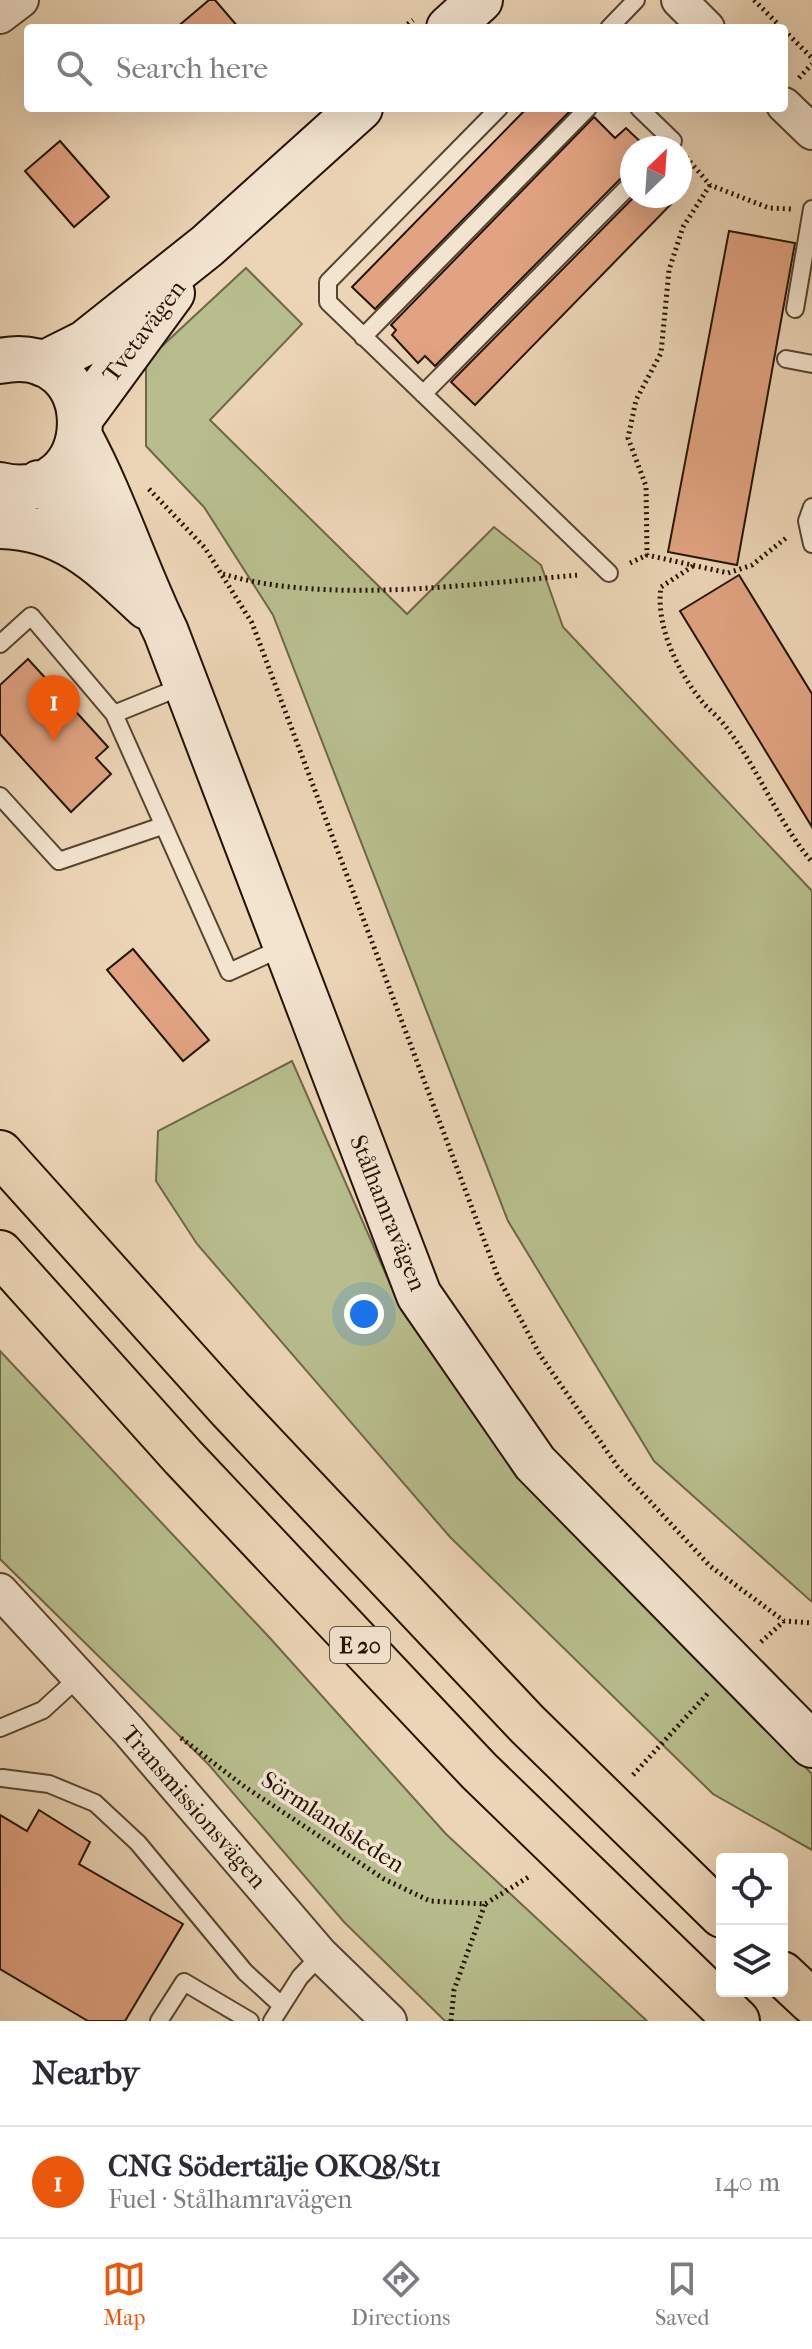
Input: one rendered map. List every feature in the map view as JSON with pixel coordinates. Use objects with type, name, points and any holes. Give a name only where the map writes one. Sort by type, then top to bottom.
[{"type":"highway","name":"E 20","points":[[0,1153],[241,1421],[527,1724],[716,1909]]},
{"type":"highway","name":"E 20","points":[[0,1253],[183,1457],[479,1771],[737,2021]]},
{"type":"highway","points":[[788,1980],[812,2002]]},
{"type":"main road","points":[[453,24],[480,0]]},
{"type":"main road","name":"Tvetavägen","points":[[43,364],[85,343],[207,246],[356,112]]},
{"type":"main road","name":"Tvetavägen","points":[[20,484],[61,471],[81,427],[207,246]]},
{"type":"main road","points":[[0,361],[20,359],[43,364]]},
{"type":"main road","name":"Stålhamravägen","points":[[43,364],[73,391],[81,427],[186,685],[419,1295],[535,1463],[812,1745]]},
{"type":"main road","name":"Stålhamravägen","points":[[20,484],[69,502],[140,577]]},
{"type":"main road","name":"Stålhamravägen","points":[[0,526],[45,531],[72,544],[102,566],[159,618]]},
{"type":"street","points":[[0,16],[21,0]]},
{"type":"street","points":[[679,0],[703,24]]},
{"type":"street","points":[[788,109],[812,132]]},
{"type":"street","name":"Transmissionsvägen","points":[[0,1591],[129,1731],[321,1955],[389,2021]]},
{"type":"lane","points":[[613,24],[636,0]]},
{"type":"lane","points":[[495,112],[328,282],[328,302],[609,573]]},
{"type":"lane","points":[[363,337],[584,112]]},
{"type":"lane","points":[[643,112],[668,136]]},
{"type":"lane","points":[[423,394],[620,195]]},
{"type":"lane","points":[[795,309],[812,210]]},
{"type":"lane","points":[[786,359],[812,364]]},
{"type":"lane","points":[[810,514],[812,544]]},
{"type":"lane","points":[[0,644],[31,616],[114,714],[229,972],[286,946]]},
{"type":"lane","points":[[114,714],[186,685]]},
{"type":"lane","points":[[0,796],[59,861],[162,826]]},
{"type":"lane","points":[[0,1728],[43,1710],[80,1676]]},
{"type":"lane","points":[[2,1778],[49,1784],[95,1803],[138,1843],[245,1972],[280,2004]]},
{"type":"lane","points":[[272,2021],[280,2004],[321,1955]]},
{"type":"lane","points":[[159,2021],[184,1982],[250,2021]]},
{"type":"path","points":[[754,0],[778,24]]},
{"type":"path","points":[[788,34],[812,58]]},
{"type":"path","points":[[692,163],[710,185],[769,208],[812,210]]},
{"type":"path","points":[[710,185],[683,227],[669,270],[661,353],[636,400],[628,438],[646,486],[647,555],[728,573],[752,565],[810,514]]},
{"type":"path","points":[[140,479],[205,548],[252,623],[498,1277],[540,1355],[618,1467],[710,1566],[784,1621],[812,1623]]},
{"type":"path","points":[[694,565],[661,587],[658,607],[668,640],[703,702],[726,727],[776,814],[812,862]]},
{"type":"path","points":[[221,574],[257,584],[385,590],[609,573]]},
{"type":"path","points":[[756,1647],[784,1621]]},
{"type":"path","points":[[629,1778],[713,1689]]},
{"type":"path","name":"Sörmlandsleden","points":[[129,1731],[159,1721],[245,1787],[384,1879],[430,1901],[485,1904]]},
{"type":"path","points":[[451,2021],[454,1990],[485,1904],[530,1876]]},
{"type":"green space","points":[[246,268],[302,324],[210,420],[407,614],[494,527],[541,565],[563,627],[812,891],[812,1602],[654,1461],[508,1221],[273,615],[204,507],[146,446],[146,361]]},
{"type":"green space","points":[[292,1061],[402,1311],[520,1478],[812,1774],[812,1850],[713,1794],[450,1537],[197,1244],[156,1181],[158,1131]]},
{"type":"green space","points":[[0,1351],[269,1637],[446,1834],[647,2021],[445,2021],[344,1922],[209,1765],[0,1559]]},
{"type":"building","points":[[209,0],[215,0],[236,24],[181,24]]},
{"type":"building","points":[[523,112],[569,112],[375,309],[352,287]]},
{"type":"building","points":[[594,117],[615,138],[626,128],[634,136],[620,136],[620,179],[435,366],[425,356],[418,363],[392,335],[396,330],[391,325]]},
{"type":"building","points":[[60,141],[109,197],[74,227],[25,171]]},
{"type":"building","points":[[623,208],[667,208],[475,405],[451,382]]},
{"type":"building","points":[[729,231],[795,243],[737,565],[668,552]]},
{"type":"building","points":[[739,575],[812,694],[812,827],[680,611]]},
{"type":"building","points":[[28,659],[108,747],[96,758],[111,774],[71,812],[0,734],[0,685]]},
{"type":"building","points":[[133,949],[209,1040],[183,1061],[107,970]]},
{"type":"building","points":[[39,1810],[90,1842],[79,1864],[183,1924],[125,2021],[88,2021],[0,1969],[0,1815],[27,1831]]},
{"type":"place","name":"CNG Södertälje OKQ8/St1","points":[[54,741]]}]
